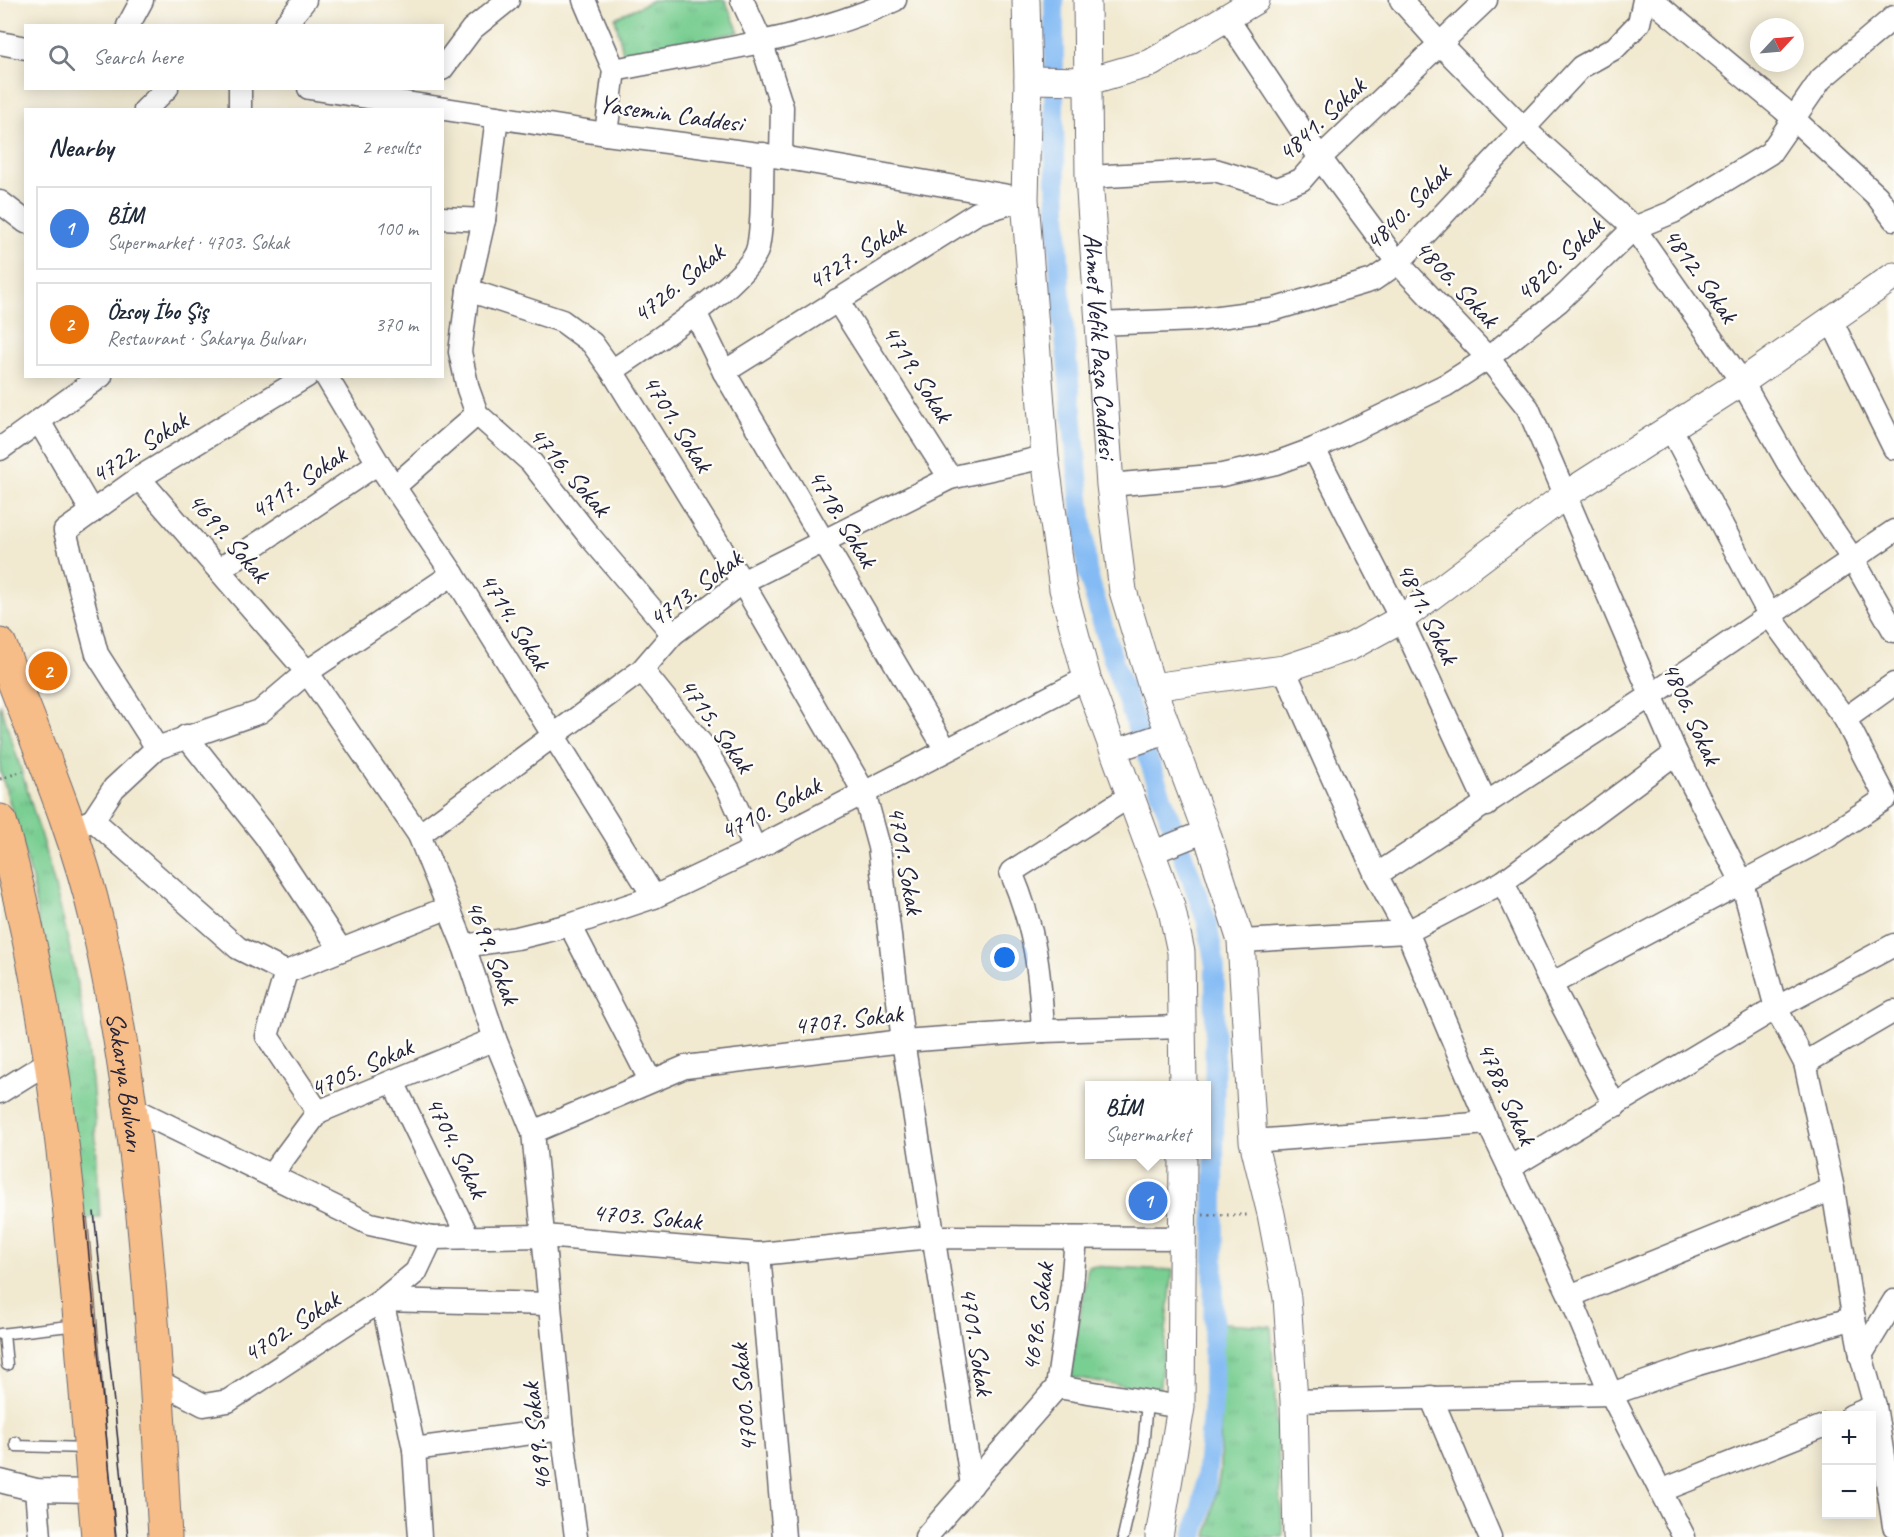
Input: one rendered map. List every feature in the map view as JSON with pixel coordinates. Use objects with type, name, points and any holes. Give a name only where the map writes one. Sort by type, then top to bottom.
[{"type":"main road","name":"Sakarya Bulvarı","points":[[0,645],[81,825],[132,1108],[156,1380],[165,1537]]},
{"type":"main road","points":[[0,821],[33,946],[52,1059],[98,1537]]},
{"type":"street","points":[[129,24],[142,0]]},
{"type":"street","points":[[286,24],[305,0]]},
{"type":"street","points":[[444,66],[472,29],[508,0]]},
{"type":"street","points":[[584,0],[614,70],[606,134]]},
{"type":"street","name":"4726. Sokak","points":[[612,371],[696,312],[743,270],[758,249],[782,107],[761,41],[742,0]]},
{"type":"street","points":[[614,70],[761,41],[860,16],[895,0]]},
{"type":"street","points":[[1026,0],[1032,80],[1025,199],[1045,457],[1063,589],[1087,678],[1121,749],[1130,796],[1178,842],[1241,941],[1253,1141],[1271,1214],[1287,1298],[1294,1401],[1297,1537]]},
{"type":"street","name":"Ahmet Vefik Paşa Caddesi","points":[[1087,0],[1084,81],[1110,485],[1123,591],[1152,687],[1178,842]]},
{"type":"street","points":[[1032,80],[1084,81],[1151,63],[1256,0]]},
{"type":"street","name":"4812. Sokak","points":[[1401,0],[1441,45],[1522,127],[1634,228],[1742,382],[1792,470],[1854,561],[1894,630]]},
{"type":"street","name":"4841. Sokak","points":[[1089,177],[1215,170],[1277,189],[1301,180],[1320,158],[1486,0]]},
{"type":"street","name":"4840. Sokak","points":[[1098,324],[1196,320],[1272,310],[1372,279],[1398,263],[1522,127],[1581,67],[1615,48],[1639,23],[1644,0]]},
{"type":"street","points":[[1652,0],[1794,120],[1886,190],[1894,219]]},
{"type":"street","name":"4820. Sokak","points":[[1110,485],[1222,475],[1276,463],[1314,449],[1446,385],[1488,358],[1558,302],[1634,228],[1673,212],[1770,153],[1821,79],[1894,17]]},
{"type":"street","name":"4806. Sokak","points":[[1227,18],[1320,158],[1398,263],[1488,358],[1528,408],[1567,494],[1676,753],[1742,882],[1776,1008],[1804,1063],[1833,1189],[1861,1355],[1875,1406],[1894,1526]]},
{"type":"street","points":[[0,43],[24,48]]},
{"type":"street","points":[[147,108],[165,90]]},
{"type":"street","points":[[240,90],[240,108]]},
{"type":"street","name":"Yasemin Caddesi","points":[[337,90],[422,96],[497,117],[772,156],[1025,199]]},
{"type":"street","name":"4716. Sokak","points":[[497,117],[484,220],[468,290],[460,352],[468,389],[477,414],[531,462],[586,532],[673,634]]},
{"type":"street","name":"4727. Sokak","points":[[724,372],[977,213],[1025,199]]},
{"type":"street","points":[[0,202],[24,220]]},
{"type":"street","points":[[444,218],[484,220]]},
{"type":"street","points":[[1152,687],[1284,669],[1350,647],[1401,619],[1567,494],[1832,322],[1894,276]]},
{"type":"street","name":"4701. Sokak","points":[[468,290],[562,321],[592,343],[612,371],[742,582],[864,792],[879,847],[931,1238],[972,1485]]},
{"type":"street","name":"4719. Sokak","points":[[837,300],[950,478]]},
{"type":"street","name":"4718. Sokak","points":[[696,312],[724,372],[946,750]]},
{"type":"street","points":[[1832,322],[1894,448]]},
{"type":"street","points":[[0,449],[40,423],[98,378]]},
{"type":"street","name":"4722. Sokak","points":[[157,748],[97,654],[65,531],[139,478],[305,378]]},
{"type":"street","name":"4714. Sokak","points":[[327,378],[378,463],[453,574],[654,897]]},
{"type":"street","points":[[394,488],[477,414]]},
{"type":"street","points":[[40,423],[92,512]]},
{"type":"street","points":[[1551,984],[1890,805],[1845,719],[1770,616],[1670,428]]},
{"type":"street","name":"4811. Sokak","points":[[1314,449],[1401,619],[1487,805]]},
{"type":"street","name":"4713. Sokak","points":[[419,835],[642,670],[673,634],[742,582],[950,478],[1045,457]]},
{"type":"street","name":"4717. Sokak","points":[[220,568],[378,463]]},
{"type":"street","name":"4699. Sokak","points":[[139,478],[220,568],[307,672],[419,835],[447,909],[464,946],[495,1039],[533,1132],[562,1429],[576,1537]]},
{"type":"street","points":[[1376,875],[1487,805],[1854,561],[1894,531]]},
{"type":"street","points":[[447,909],[286,972],[238,948],[81,825],[114,788],[157,748],[260,712],[307,672],[453,574]]},
{"type":"street","name":"4788. Sokak","points":[[1284,669],[1376,875],[1407,932],[1488,1123],[1570,1296],[1611,1394],[1663,1490],[1684,1537]]},
{"type":"street","name":"4715. Sokak","points":[[642,670],[704,747],[729,790],[755,849]]},
{"type":"street","name":"4710. Sokak","points":[[464,946],[570,925],[654,897],[755,849],[1087,678]]},
{"type":"street","points":[[1845,719],[1894,684]]},
{"type":"street","points":[[186,736],[266,837],[341,950]]},
{"type":"street","points":[[1121,749],[1159,736]]},
{"type":"street","points":[[1241,941],[1407,932],[1503,882],[1676,753]]},
{"type":"street","points":[[1043,1031],[1040,975],[1028,912],[1011,872],[1130,796]]},
{"type":"street","points":[[1178,842],[1171,906],[1181,952],[1183,1081]]},
{"type":"street","points":[[1503,882],[1551,984],[1615,1106]]},
{"type":"street","points":[[570,925],[650,1080]]},
{"type":"street","points":[[1509,1168],[1776,1008],[1894,945]]},
{"type":"street","points":[[286,972],[267,1036],[318,1112]]},
{"type":"street","points":[[1804,1063],[1894,1011]]},
{"type":"street","name":"4707. Sokak","points":[[533,1132],[650,1080],[685,1067],[903,1041],[1043,1031],[1182,1027]]},
{"type":"street","name":"4705. Sokak","points":[[272,1174],[318,1112],[495,1039]]},
{"type":"street","points":[[0,1092],[52,1059]]},
{"type":"street","name":"4704. Sokak","points":[[393,1082],[468,1238]]},
{"type":"street","name":"4703. Sokak","points":[[132,1108],[272,1174],[370,1224],[432,1238],[544,1236],[759,1254],[931,1238],[1184,1238]]},
{"type":"street","points":[[1253,1141],[1488,1123]]},
{"type":"street","points":[[1160,1537],[1181,1407],[1183,1159]]},
{"type":"street","points":[[1570,1296],[1833,1189]]},
{"type":"street","name":"4702. Sokak","points":[[156,1380],[204,1405],[228,1401],[382,1300],[416,1272],[432,1238]]},
{"type":"street","name":"4696. Sokak","points":[[926,1537],[1057,1387],[1072,1285],[1076,1238]]},
{"type":"street","name":"4700. Sokak","points":[[759,1254],[784,1537]]},
{"type":"street","points":[[420,1537],[414,1449],[382,1300],[550,1304]]},
{"type":"street","points":[[1861,1355],[1894,1301]]},
{"type":"street","points":[[1294,1401],[1611,1394],[1698,1364],[1854,1318]]},
{"type":"street","points":[[1057,1387],[1181,1407]]},
{"type":"street","points":[[1431,1397],[1490,1537]]},
{"type":"street","points":[[1863,1411],[1875,1406]]},
{"type":"street","points":[[1663,1490],[1822,1427]]},
{"type":"street","points":[[414,1449],[562,1429]]},
{"type":"street","points":[[0,1481],[36,1490],[94,1491]]},
{"type":"street","points":[[36,1490],[40,1537]]},
{"type":"lane","points":[[7,1365],[2,1334],[79,1325]]},
{"type":"lane","points":[[1123,1537],[1143,1449],[1147,1401]]},
{"type":"lane","points":[[16,1442],[16,1446],[90,1448]]},
{"type":"path","points":[[1200,1215],[1235,1215]]},
{"type":"green space","points":[[653,0],[725,0],[739,32],[624,57],[615,18]]},
{"type":"green space","points":[[0,704],[56,890],[77,985],[92,1081],[100,1217],[78,1219],[32,879],[0,770]]},
{"type":"green space","points":[[1088,1266],[1173,1270],[1159,1392],[1070,1377]]},
{"type":"green space","points":[[1222,1323],[1271,1326],[1283,1537],[1207,1537],[1220,1472]]},
{"type":"waterway","points":[[1054,0],[1054,130],[1060,286],[1087,571],[1115,666],[1207,922],[1215,966],[1213,1403],[1205,1492],[1194,1537]]},
{"type":"tram line","points":[[94,1212],[128,1537]]},
{"type":"tram line","points":[[85,1215],[116,1537]]},
{"type":"place","name":"Özsoy İbo Şiş","points":[[48,671]]},
{"type":"place","name":"BİM","points":[[1148,1201]]}]
